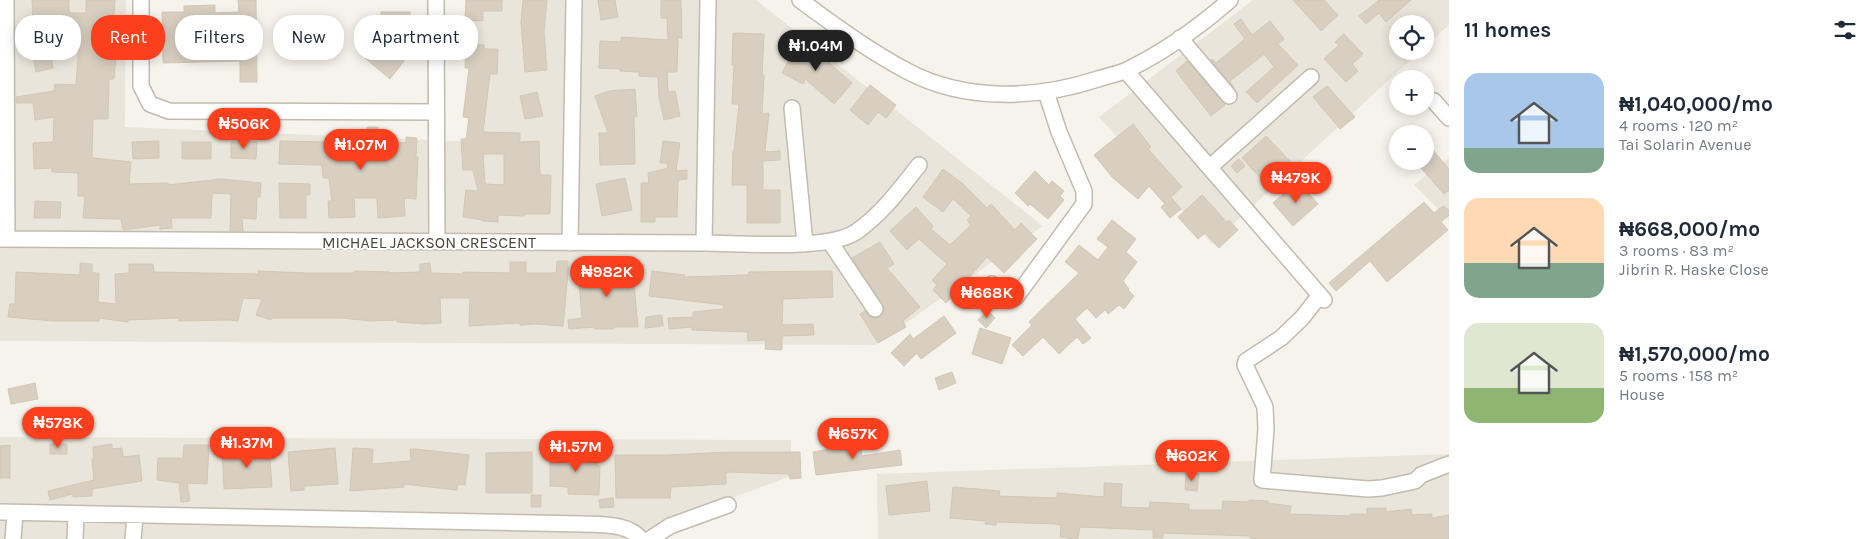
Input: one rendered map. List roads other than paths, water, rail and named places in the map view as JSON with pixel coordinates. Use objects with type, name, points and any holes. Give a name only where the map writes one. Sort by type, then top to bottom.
[{"type":"street","points":[[3,239],[6,0]]},
{"type":"street","points":[[140,0],[141,86],[150,104],[169,111],[436,112]]},
{"type":"street","points":[[436,0],[436,242]]},
{"type":"street","points":[[570,243],[574,0]]},
{"type":"street","points":[[704,243],[708,0]]},
{"type":"street","points":[[800,0],[858,42],[908,72],[946,87],[984,94],[1046,92],[1077,86],[1126,70],[1168,47],[1230,0]]},
{"type":"street","points":[[1180,38],[1229,96]]},
{"type":"street","points":[[1126,70],[1322,297],[1281,338],[1246,361],[1245,365],[1265,407],[1266,429],[1262,480],[1368,489],[1382,488],[1415,481],[1421,475],[1449,464]]},
{"type":"street","points":[[1210,167],[1311,76]]},
{"type":"street","points":[[992,284],[1011,299],[1016,297],[1084,204],[1084,191],[1059,132],[1046,92]]},
{"type":"street","points":[[1434,101],[1449,118]]},
{"type":"street","points":[[792,108],[804,244]]},
{"type":"street","name":"MICHAEL JACKSON CRESCENT","points":[[3,239],[804,244],[830,242],[855,233],[884,209],[919,164]]},
{"type":"street","points":[[830,242],[874,309]]},
{"type":"street","points":[[650,539],[670,526],[728,506]]},
{"type":"street","points":[[0,512],[605,525],[623,528],[636,533],[641,539]]},
{"type":"street","points":[[13,539],[15,513]]},
{"type":"street","points":[[75,539],[76,515]]},
{"type":"street","points":[[133,539],[135,516]]}]
